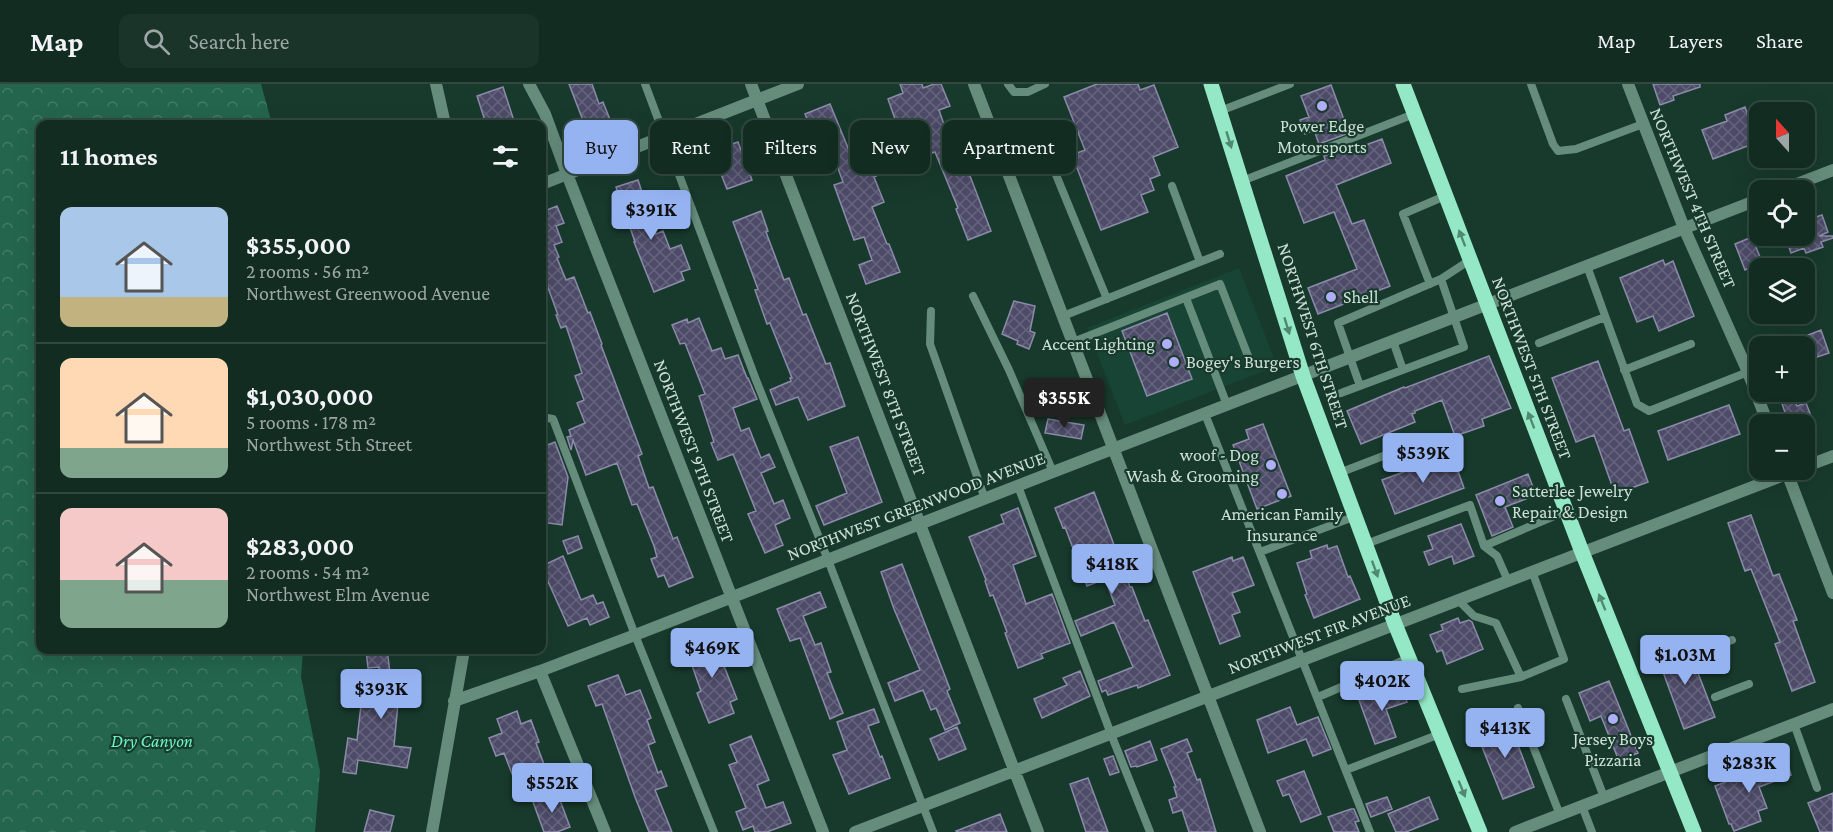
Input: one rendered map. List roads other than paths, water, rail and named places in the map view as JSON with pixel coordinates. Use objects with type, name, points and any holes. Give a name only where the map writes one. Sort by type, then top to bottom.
[{"type":"main road","name":"NORTHWEST 6TH STREET","points":[[1211,84],[1303,376],[1395,624],[1479,832]]},
{"type":"main road","name":"NORTHWEST 5TH STREET","points":[[1403,84],[1566,512],[1694,832]]},
{"type":"street","points":[[436,84],[444,120]]},
{"type":"street","name":"NORTHWEST 9TH STREET","points":[[529,84],[545,114],[564,166]]},
{"type":"street","name":"NORTHWEST 8TH STREET","points":[[751,84],[1038,832]]},
{"type":"street","points":[[705,120],[798,84]]},
{"type":"street","points":[[974,84],[1260,832]]},
{"type":"street","name":"NORTHWEST 4TH STREET","points":[[1628,84],[1684,228],[1764,414]]},
{"type":"street","points":[[1807,180],[1833,170]]},
{"type":"street","points":[[546,182],[567,174]]},
{"type":"street","name":"NORTHWEST 9TH STREET","points":[[567,174],[823,832]]},
{"type":"street","name":"NORTHWEST GREENWOOD AVENUE","points":[[454,701],[635,635],[1749,203]]},
{"type":"street","points":[[1815,462],[1833,456]]},
{"type":"street","name":"NORTHWEST FIR AVENUE","points":[[855,832],[1767,480]]},
{"type":"street","points":[[1793,480],[1833,593]]},
{"type":"street","points":[[432,832],[463,654]]},
{"type":"street","points":[[540,671],[605,832]]},
{"type":"street","points":[[1515,832],[1833,709]]},
{"type":"lane","points":[[645,84],[660,120]]},
{"type":"lane","points":[[1008,84],[1014,92],[1028,92],[1045,84]]},
{"type":"lane","points":[[1220,111],[1290,84]]},
{"type":"lane","points":[[1531,84],[1552,144],[1558,151],[1576,149],[1643,124]]},
{"type":"lane","points":[[1242,181],[1414,114]]},
{"type":"lane","points":[[680,174],[756,380],[933,832]]},
{"type":"lane","points":[[1056,174],[1107,299]]},
{"type":"lane","points":[[1172,186],[1200,262]]},
{"type":"lane","points":[[1430,284],[1403,214],[1445,196]]},
{"type":"lane","points":[[1063,316],[1220,254]]},
{"type":"lane","points":[[1360,386],[1338,323],[1441,279],[1470,260]]},
{"type":"lane","points":[[1587,266],[1637,404],[1649,411],[1748,372]]},
{"type":"lane","points":[[1341,393],[1464,347],[1441,279]]},
{"type":"lane","points":[[1073,342],[1220,284],[1248,356]]},
{"type":"lane","points":[[973,296],[1009,370],[1053,472]]},
{"type":"lane","points":[[1186,298],[1227,405]]},
{"type":"lane","points":[[931,312],[930,344],[985,499]]},
{"type":"lane","points":[[1539,343],[1605,317]]},
{"type":"lane","points":[[1393,341],[1403,370]]},
{"type":"lane","points":[[1624,370],[1691,344]]},
{"type":"lane","points":[[1205,414],[1370,832]]},
{"type":"lane","points":[[546,418],[553,419],[635,635],[714,832]]},
{"type":"lane","points":[[1339,473],[1430,438]]},
{"type":"lane","points":[[1018,486],[1150,832]]},
{"type":"lane","points":[[1366,544],[1470,505],[1484,546],[1497,556],[1508,581]]},
{"type":"lane","points":[[1484,546],[1566,512]]},
{"type":"lane","points":[[1260,552],[1356,516]]},
{"type":"lane","points":[[1462,689],[1521,677],[1564,659],[1532,572]]},
{"type":"lane","points":[[1458,600],[1474,616],[1496,623],[1521,677]]},
{"type":"lane","points":[[1699,652],[1732,640]]},
{"type":"lane","points":[[1317,697],[1409,658]]},
{"type":"lane","points":[[1715,697],[1749,684]]},
{"type":"lane","points":[[1566,699],[1604,798]]},
{"type":"lane","points":[[1518,708],[1560,815]]},
{"type":"lane","points":[[1794,724],[1817,788]]},
{"type":"lane","points":[[1346,770],[1440,734]]},
{"type":"lane","points":[[1582,806],[1592,832]]},
{"type":"place","name":"Power Edge Motorsports","points":[[1322,106]]},
{"type":"place","name":"Shell","points":[[1331,297]]},
{"type":"place","name":"Accent Lighting","points":[[1167,344]]},
{"type":"place","name":"Bogey's Burgers","points":[[1174,362]]},
{"type":"place","name":"woof - Dog Wash & Grooming","points":[[1271,465]]},
{"type":"place","name":"American Family Insurance","points":[[1282,494]]},
{"type":"place","name":"Satterlee Jewelry Repair & Design","points":[[1500,501]]},
{"type":"place","name":"Jersey Boys Pizzaria","points":[[1613,719]]},
{"type":"park label","name":"Dry Canyon","points":[[152,741]]}]
